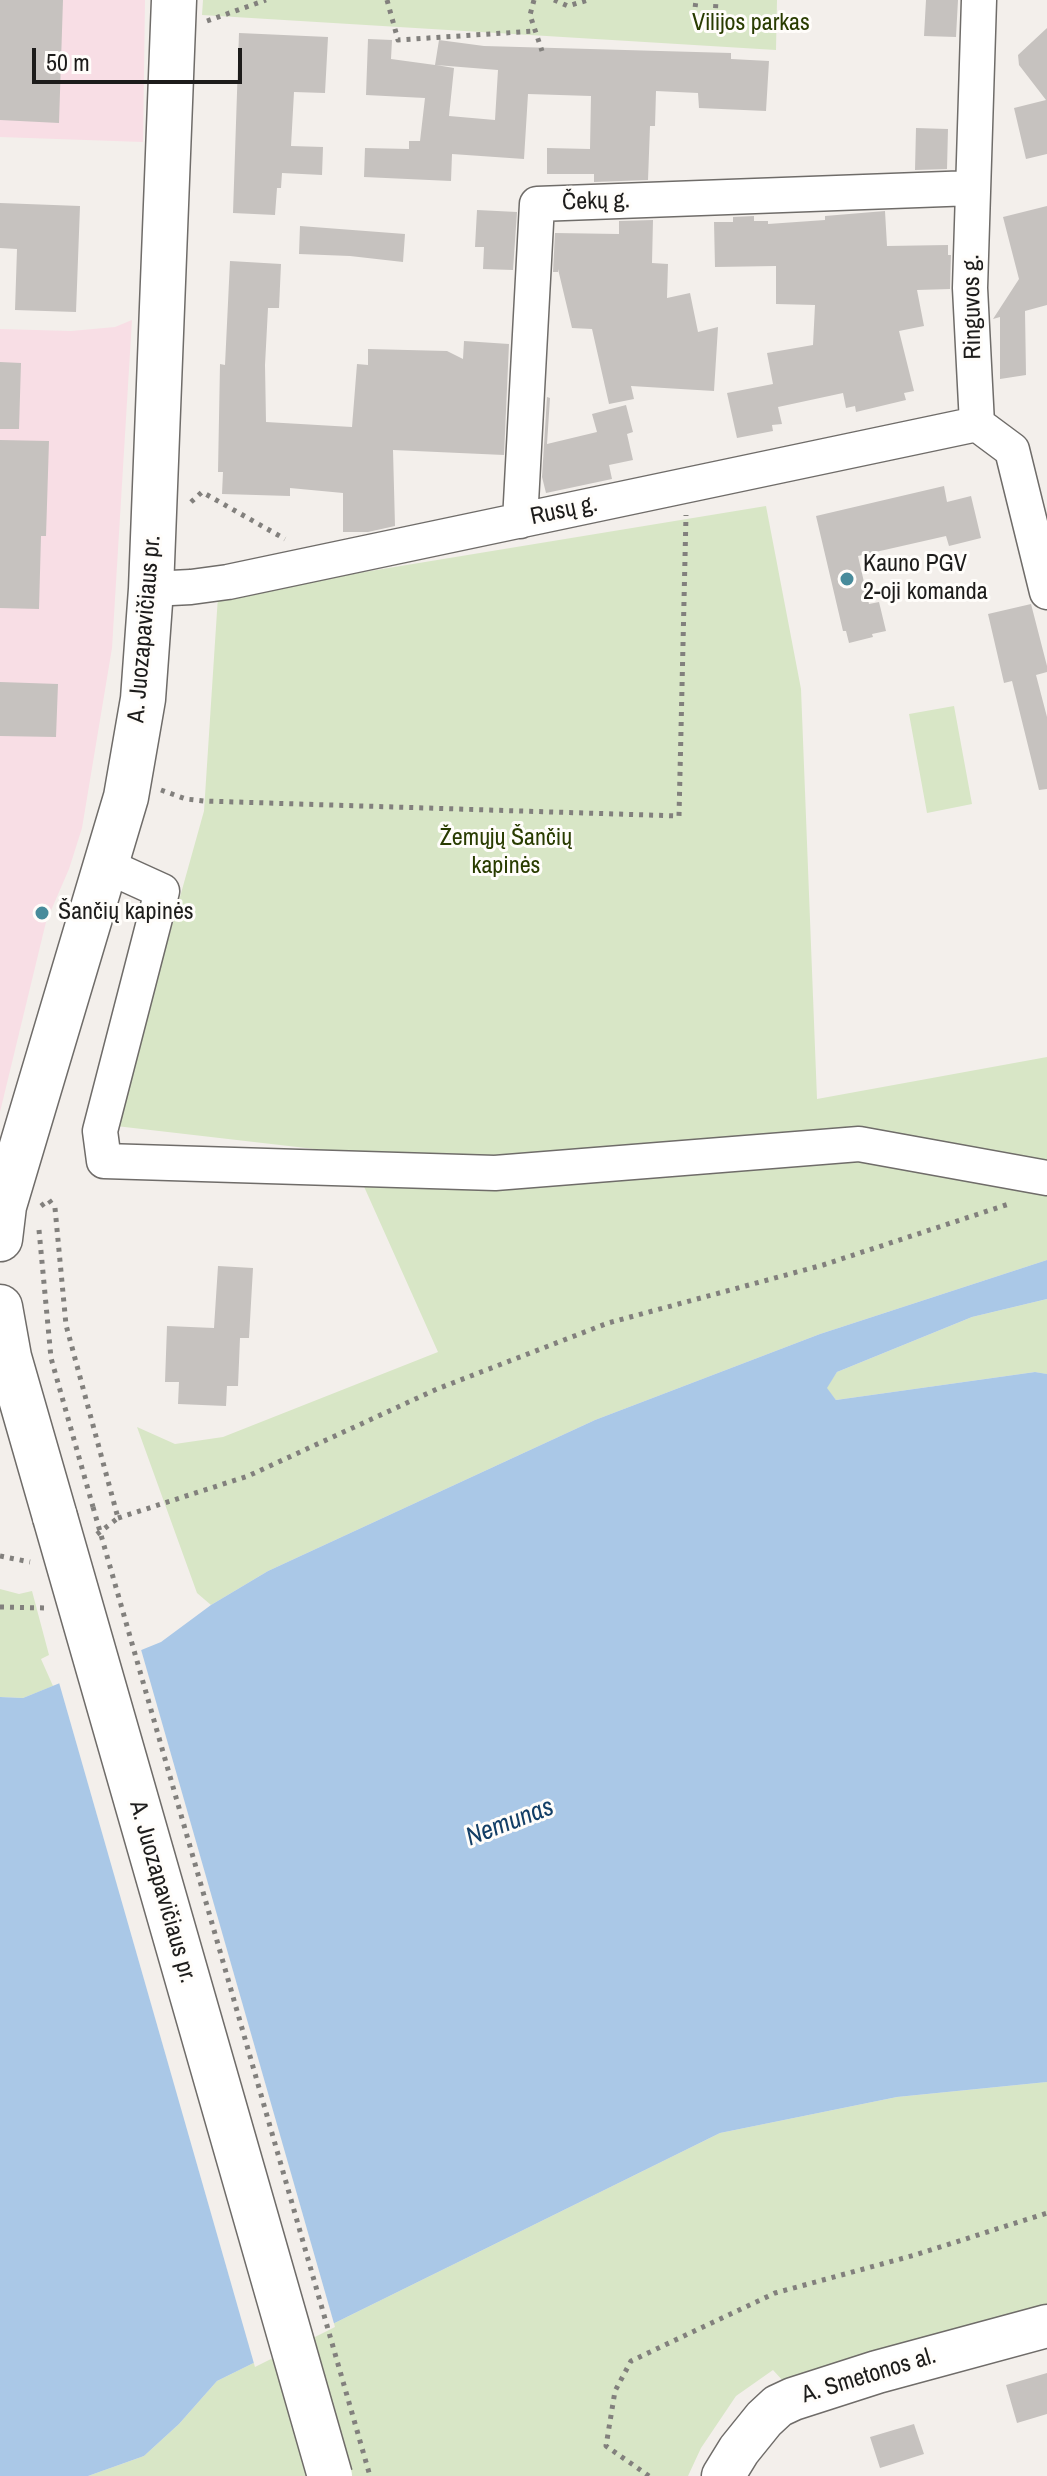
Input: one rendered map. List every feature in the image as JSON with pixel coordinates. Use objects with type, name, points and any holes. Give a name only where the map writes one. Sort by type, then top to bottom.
[{"type":"main road","name":"A. Juozapavičiaus pr.","points":[[19,1231],[4,1206],[126,797],[143,699],[151,589],[173,17]]},
{"type":"main road","name":"A. Juozapavičiaus pr.","points":[[0,1307],[4,1357],[77,1523],[330,2476]]},
{"type":"street","name":"Ringuvos g.","points":[[977,424],[970,288],[979,0]]},
{"type":"street","name":"Čekų g.","points":[[520,521],[537,204],[973,188]]},
{"type":"street","name":"Rusų g.","points":[[151,589],[228,582],[977,424]]},
{"type":"street","points":[[977,424],[1012,450],[1047,592]]},
{"type":"street","points":[[107,866],[162,891],[100,1131],[104,1161],[495,1173],[859,1144],[1047,1178]]},
{"type":"street","name":"A. Smetonos al.","points":[[723,2476],[764,2419],[778,2406],[793,2399],[877,2372],[1047,2326]]},
{"type":"path","points":[[173,17],[266,0]]},
{"type":"path","points":[[387,0],[398,40],[535,31]]},
{"type":"path","points":[[534,0],[530,15],[542,51]]},
{"type":"path","points":[[554,0],[568,6],[588,0]]},
{"type":"path","points":[[694,17],[696,0]]},
{"type":"path","points":[[715,18],[716,0]]},
{"type":"path","points":[[186,799],[679,816],[687,486]]},
{"type":"path","points":[[154,508],[183,508],[202,492],[324,562]]},
{"type":"path","points":[[37,1210],[49,1200],[55,1208],[66,1325],[118,1518]]},
{"type":"path","points":[[77,1523],[118,1518],[248,1476],[437,1389],[608,1323],[823,1265],[1017,1201]]},
{"type":"path","points":[[19,1231],[51,1358],[77,1523],[370,2476]]},
{"type":"path","points":[[0,1556],[42,1564]]},
{"type":"path","points":[[649,2476],[606,2446],[615,2391],[631,2361],[775,2293],[915,2255],[1047,2213]]},
{"type":"shaded area","points":[[0,0],[145,0],[143,142],[0,137]]},
{"type":"shaded area","points":[[132,320],[112,648],[82,828],[69,869],[46,922],[0,1112],[0,329],[71,331],[115,327]]},
{"type":"green space","name":"Vilijos parkas","points":[[203,0],[777,0],[776,50],[202,15]]},
{"type":"green space","name":"Žemųjų Šančių kapinės","points":[[766,506],[801,689],[817,1099],[1047,1057],[1047,1260],[820,1334],[595,1420],[268,1571],[211,1605],[197,1593],[137,1427],[175,1444],[223,1437],[438,1352],[349,1153],[116,1126],[204,811],[218,596]]},
{"type":"green space","points":[[954,706],[972,804],[927,813],[909,714]]},
{"type":"green space","points":[[1047,1299],[1047,1374],[1035,1372],[836,1400],[826,1388],[837,1372],[972,1317]]},
{"type":"green space","points":[[0,1589],[19,1594],[32,1591],[49,1655],[41,1659],[53,1686],[23,1698],[0,1697]]},
{"type":"green space","points":[[1047,2082],[1047,2307],[784,2382],[773,2370],[736,2396],[701,2448],[688,2476],[88,2476],[144,2456],[179,2424],[217,2381],[720,2133],[897,2097]]},
{"type":"water","name":"Nemunas","points":[[1047,1260],[1047,1299],[972,1317],[837,1372],[827,1388],[836,1400],[1035,1372],[1047,1374],[1047,2082],[897,2097],[720,2133],[217,2381],[179,2424],[144,2456],[88,2476],[0,2476],[0,1697],[23,1698],[161,1642],[211,1605],[268,1571],[595,1420],[820,1334]]},
{"type":"pier","points":[[140,1646],[335,2327],[255,2367],[58,1679]]},
{"type":"building","points":[[0,0],[63,0],[59,123],[0,120]]},
{"type":"building","points":[[926,0],[958,0],[956,37],[924,36]]},
{"type":"building","points":[[1047,28],[1047,154],[1026,159],[1014,108],[1046,100],[1019,65],[1018,55]]},
{"type":"building","points":[[239,33],[328,37],[325,93],[294,92],[291,146],[323,147],[322,175],[282,173],[281,188],[277,188],[275,215],[233,213]]},
{"type":"building","points":[[368,39],[392,40],[391,59],[435,65],[439,40],[484,46],[731,53],[731,59],[769,61],[766,111],[699,108],[698,93],[656,91],[655,126],[650,126],[648,180],[594,182],[594,174],[547,174],[547,148],[590,149],[591,96],[528,94],[524,159],[452,154],[451,181],[364,177],[365,148],[409,149],[409,141],[420,141],[425,98],[366,95]],"holes":[[[436,65],[498,70],[495,120],[449,116],[454,68]]]},
{"type":"building","points":[[916,128],[948,129],[947,169],[915,170]]},
{"type":"building","points":[[0,203],[80,206],[76,312],[15,310],[17,249],[0,248]]},
{"type":"building","points":[[1047,206],[1047,305],[1025,311],[1026,375],[1000,379],[1000,317],[993,319],[1019,279],[1003,217]]},
{"type":"building","points":[[477,210],[517,212],[513,270],[483,269],[484,247],[475,247]]},
{"type":"building","points":[[885,211],[887,246],[948,245],[948,255],[951,255],[950,289],[917,290],[924,326],[899,331],[914,391],[904,393],[906,400],[856,412],[855,406],[846,408],[843,393],[778,407],[782,424],[772,425],[773,431],[737,438],[727,393],[773,384],[767,353],[813,345],[815,305],[776,304],[776,266],[715,267],[714,222],[733,222],[733,217],[754,216],[754,221],[768,221],[768,224]]},
{"type":"building","points":[[653,220],[652,263],[668,264],[667,298],[690,293],[698,332],[718,327],[714,391],[631,386],[634,399],[609,404],[592,329],[572,328],[558,269],[558,272],[553,272],[555,233],[619,234],[619,221]]},
{"type":"building","points":[[300,226],[405,234],[403,262],[299,254]]},
{"type":"building","points":[[230,261],[281,264],[279,308],[268,308],[266,422],[352,427],[357,364],[368,365],[368,349],[447,351],[463,359],[464,341],[509,344],[504,455],[393,450],[395,526],[368,532],[343,532],[343,493],[290,488],[290,496],[222,494],[223,472],[218,472],[220,364],[225,365]]},
{"type":"building","points":[[0,362],[21,363],[19,429],[0,429]]},
{"type":"building","points":[[547,397],[550,398],[547,444],[597,432],[592,414],[626,405],[633,432],[627,434],[633,460],[609,465],[612,479],[546,493],[542,477]]},
{"type":"building","points":[[0,440],[49,441],[46,536],[41,536],[39,609],[0,608]]},
{"type":"building","name":"Kauno PGV 2-oji komanda","points":[[944,486],[947,502],[971,496],[981,538],[949,546],[946,536],[858,556],[869,604],[879,602],[886,631],[849,643],[846,631],[843,631],[816,516]]},
{"type":"building","points":[[1031,604],[1047,666],[1047,672],[1036,675],[1047,717],[1047,789],[1039,790],[1012,681],[1004,683],[988,614]]},
{"type":"building","points":[[0,682],[58,684],[56,737],[0,736]]},
{"type":"building","points":[[218,1266],[253,1268],[249,1338],[240,1338],[238,1386],[227,1386],[226,1406],[178,1404],[179,1382],[165,1382],[167,1326],[214,1328]]},
{"type":"building","points":[[1047,2373],[1047,2414],[1017,2423],[1006,2385]]},
{"type":"building","points":[[914,2424],[924,2454],[880,2468],[870,2437]]},
{"type":"place","name":"Kauno PGV 2-oji komanda","points":[[847,579]]},
{"type":"place","name":"Šančių kapinės","points":[[42,913]]}]
